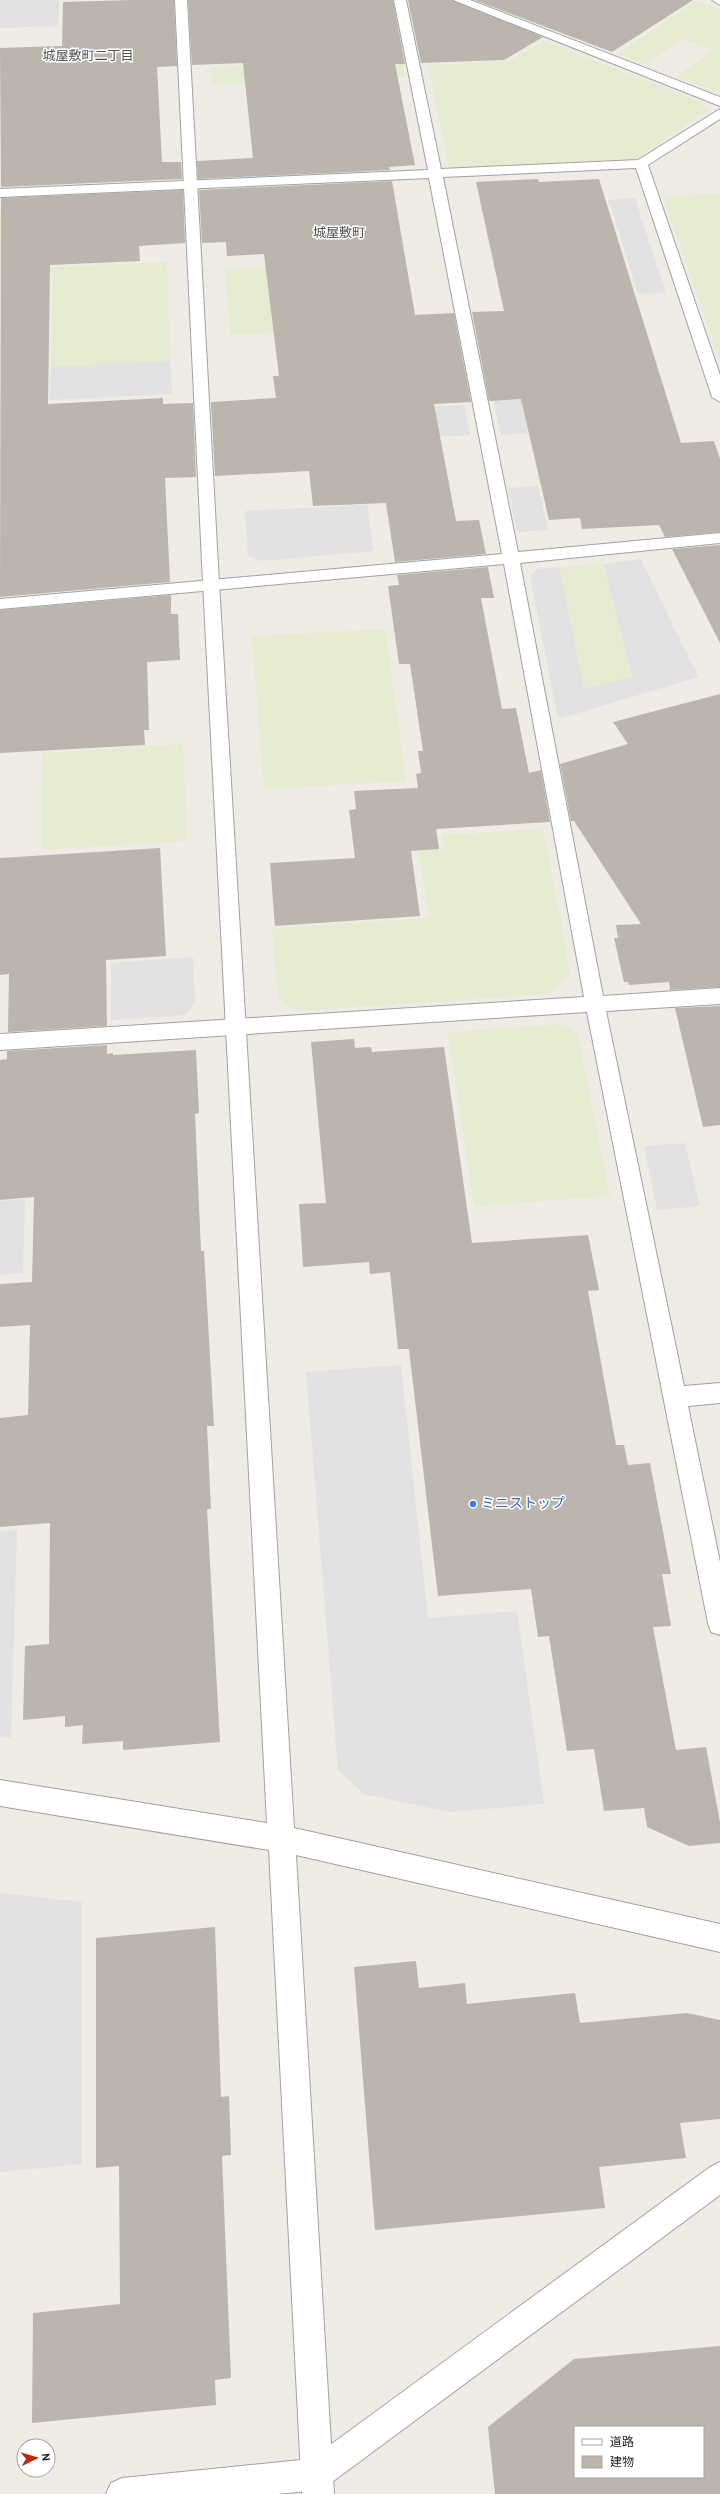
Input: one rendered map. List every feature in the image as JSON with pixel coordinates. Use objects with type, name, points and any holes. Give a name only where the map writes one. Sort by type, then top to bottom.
[{"type":"street","points":[[181,0],[211,583],[318,2484]]},
{"type":"street","points":[[400,0],[513,560],[595,1004],[720,1623]]},
{"type":"street","points":[[459,0],[720,102]]},
{"type":"street","points":[[0,193],[641,164],[720,113]]},
{"type":"street","points":[[641,164],[720,397]]},
{"type":"street","points":[[0,604],[211,583],[513,560],[720,538]]},
{"type":"street","points":[[0,1042],[720,996]]},
{"type":"street","points":[[674,1397],[720,1394]]},
{"type":"street","points":[[0,1793],[282,1839],[720,1938]]},
{"type":"street","points":[[122,2494],[318,2484],[720,2177]]},
{"type":"green space","points":[[696,1],[720,9],[720,93],[676,77],[714,50],[683,39],[645,64],[617,54]]},
{"type":"green space","points":[[544,41],[702,102],[708,111],[634,160],[449,167],[428,65],[509,61]]},
{"type":"green space","points":[[401,59],[405,76],[212,84],[211,68]]},
{"type":"green space","points":[[720,194],[720,359],[719,359],[663,196]]},
{"type":"green space","points":[[52,213],[51,267],[167,262],[170,361],[51,367],[53,273],[0,275],[0,215]]},
{"type":"green space","points":[[338,264],[348,329],[231,335],[225,269]]},
{"type":"green space","points":[[603,564],[632,677],[584,689],[559,567]]},
{"type":"green space","points":[[385,629],[406,781],[264,789],[252,636]]},
{"type":"green space","points":[[183,744],[187,841],[41,850],[43,753]]},
{"type":"green space","points":[[543,829],[570,972],[550,994],[296,1011],[278,998],[272,928],[429,918],[419,851],[444,849],[442,835]]},
{"type":"green space","points":[[563,1024],[578,1034],[610,1196],[474,1206],[448,1032]]},
{"type":"shaded area","points":[[0,0],[59,0],[58,26],[0,28]]},
{"type":"shaded area","points":[[635,198],[666,293],[638,294],[609,200]]},
{"type":"shaded area","points":[[507,333],[531,433],[501,435],[479,334]]},
{"type":"shaded area","points":[[170,361],[172,394],[50,400],[51,367]]},
{"type":"shaded area","points":[[464,405],[470,435],[363,441],[358,410]]},
{"type":"shaded area","points":[[538,486],[548,530],[517,532],[508,488]]},
{"type":"shaded area","points":[[367,505],[374,551],[261,561],[248,556],[245,511]]},
{"type":"shaded area","points":[[641,559],[698,677],[558,719],[530,576],[537,569],[559,567],[584,689],[632,677],[603,564]]},
{"type":"shaded area","points":[[193,957],[195,1004],[185,1015],[111,1020],[111,963]]},
{"type":"shaded area","points":[[685,1143],[700,1206],[657,1210],[644,1146]]},
{"type":"shaded area","points":[[25,1199],[23,1273],[0,1275],[0,1201]]},
{"type":"shaded area","points":[[401,1365],[428,1618],[517,1611],[544,1804],[450,1812],[364,1794],[338,1770],[306,1372]]},
{"type":"shaded area","points":[[17,1530],[11,1738],[0,1736],[0,1531]]},
{"type":"shaded area","points":[[0,1893],[82,1902],[82,2164],[0,2172]]},
{"type":"building","points":[[174,0],[177,66],[157,67],[162,162],[181,162],[182,179],[1,187],[0,48],[62,46],[63,2]]},
{"type":"building","points":[[188,0],[393,0],[405,64],[395,64],[415,165],[389,167],[390,170],[198,179],[197,161],[253,158],[243,63],[192,65]]},
{"type":"building","points":[[408,0],[452,0],[543,37],[504,60],[421,63]]},
{"type":"building","points":[[474,0],[693,0],[612,52]]},
{"type":"building","points":[[538,179],[539,182],[599,179],[681,443],[714,441],[720,459],[720,532],[665,537],[659,525],[582,529],[580,518],[549,520],[521,399],[489,401],[472,312],[504,311],[476,182]]},
{"type":"building","points":[[392,181],[415,315],[454,313],[471,402],[434,404],[456,521],[479,520],[486,554],[395,562],[386,503],[313,506],[309,471],[215,476],[211,402],[276,398],[273,376],[279,376],[264,254],[227,256],[226,242],[202,243],[199,190]]},
{"type":"building","points":[[183,190],[185,243],[139,246],[140,261],[50,265],[48,404],[163,398],[163,404],[193,403],[196,477],[165,478],[170,582],[0,597],[1,198]]},
{"type":"building","points":[[720,545],[720,643],[672,549]]},
{"type":"building","points":[[488,567],[494,598],[481,598],[502,709],[516,708],[529,773],[541,770],[550,822],[436,829],[439,849],[411,851],[420,916],[275,926],[270,863],[355,858],[349,810],[356,809],[354,791],[418,788],[416,774],[421,773],[418,751],[423,751],[410,664],[399,664],[388,586],[399,585],[397,575]]},
{"type":"building","points":[[171,595],[171,614],[178,614],[180,660],[147,662],[149,730],[144,730],[145,745],[0,753],[0,610]]},
{"type":"building","points":[[720,694],[720,987],[670,990],[669,982],[629,985],[628,982],[624,982],[614,938],[618,938],[616,925],[641,924],[574,821],[571,821],[560,764],[628,744],[613,722]]},
{"type":"building","points":[[160,848],[166,956],[106,960],[107,1026],[8,1032],[9,974],[0,975],[0,858]]},
{"type":"building","points":[[720,1006],[720,1125],[703,1127],[675,1008]]},
{"type":"building","points":[[354,1039],[355,1048],[371,1047],[372,1052],[444,1047],[472,1243],[588,1235],[599,1290],[588,1291],[616,1445],[624,1445],[628,1465],[650,1463],[671,1574],[662,1574],[671,1626],[653,1627],[676,1750],[706,1747],[720,1822],[720,1843],[689,1846],[647,1827],[644,1808],[604,1811],[594,1749],[567,1751],[549,1636],[538,1637],[531,1589],[438,1596],[409,1349],[398,1349],[390,1272],[370,1274],[369,1262],[303,1267],[299,1204],[326,1203],[311,1042]]},
{"type":"building","points":[[107,1045],[107,1054],[113,1053],[113,1055],[196,1050],[199,1113],[195,1114],[201,1251],[204,1251],[214,1426],[207,1426],[211,1509],[207,1509],[220,1742],[123,1750],[123,1741],[82,1744],[83,1725],[65,1727],[65,1716],[23,1720],[25,1646],[49,1644],[50,1523],[0,1527],[0,1418],[28,1415],[30,1325],[0,1327],[0,1284],[32,1282],[34,1197],[0,1200],[0,1060],[7,1059],[7,1051]]},
{"type":"building","points":[[215,1927],[221,2097],[229,2096],[231,2155],[222,2156],[231,2378],[215,2380],[216,2405],[32,2423],[33,2313],[120,2304],[119,2166],[96,2168],[96,1938]]},
{"type":"building","points":[[416,1961],[419,1988],[465,1983],[467,2004],[575,1993],[580,2023],[687,2013],[720,2020],[720,2119],[680,2123],[686,2158],[599,2167],[605,2208],[375,2230],[354,1967]]},
{"type":"building","points":[[720,2346],[720,2494],[495,2494],[488,2427],[574,2359]]},
{"type":"place","name":"ミニストップ","points":[[473,1504]]},
{"type":"district","name":"城屋敷町二丁目","points":[[88,57]]},
{"type":"district","name":"城屋敷町","points":[[339,234]]}]
